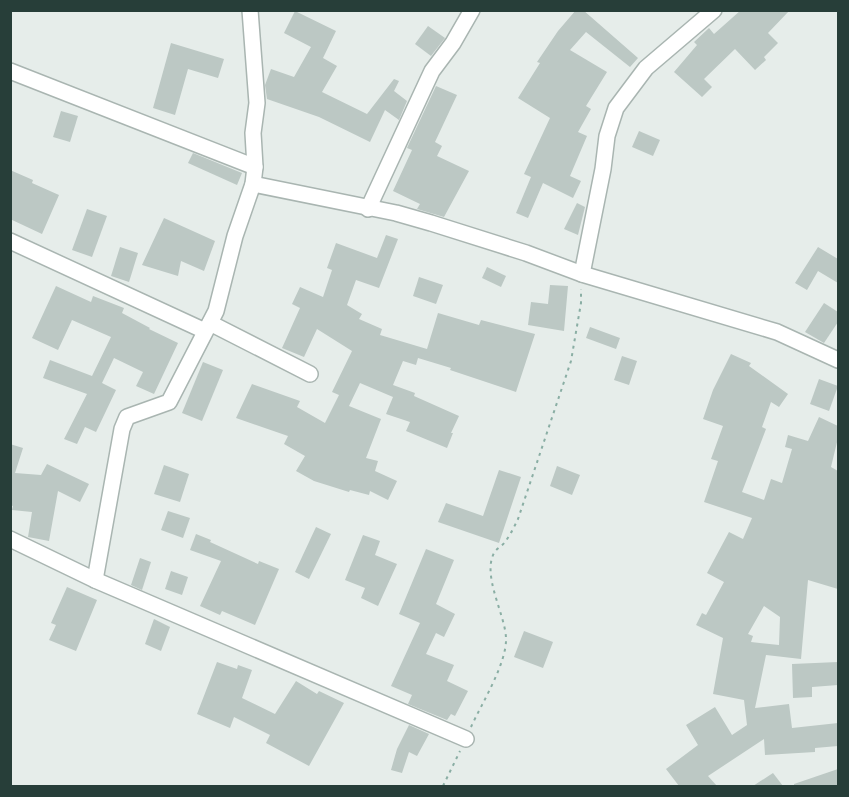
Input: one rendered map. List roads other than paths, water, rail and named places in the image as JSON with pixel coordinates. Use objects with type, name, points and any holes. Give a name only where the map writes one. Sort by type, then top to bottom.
[{"type":"street","points":[[95,580],[122,429],[127,417],[168,402],[216,311],[235,236],[254,184],[253,133],[257,103],[250,10]]},
{"type":"street","points":[[368,209],[432,70],[453,43],[471,10]]},
{"type":"street","points":[[582,274],[603,169],[607,136],[616,108],[646,68],[714,10]]},
{"type":"street","points":[[10,71],[255,167]]},
{"type":"street","points":[[254,184],[396,213],[432,223],[526,253],[582,274],[777,332],[838,360]]},
{"type":"street","points":[[10,241],[310,374]]},
{"type":"street","points":[[10,539],[95,580],[466,739]]}]
